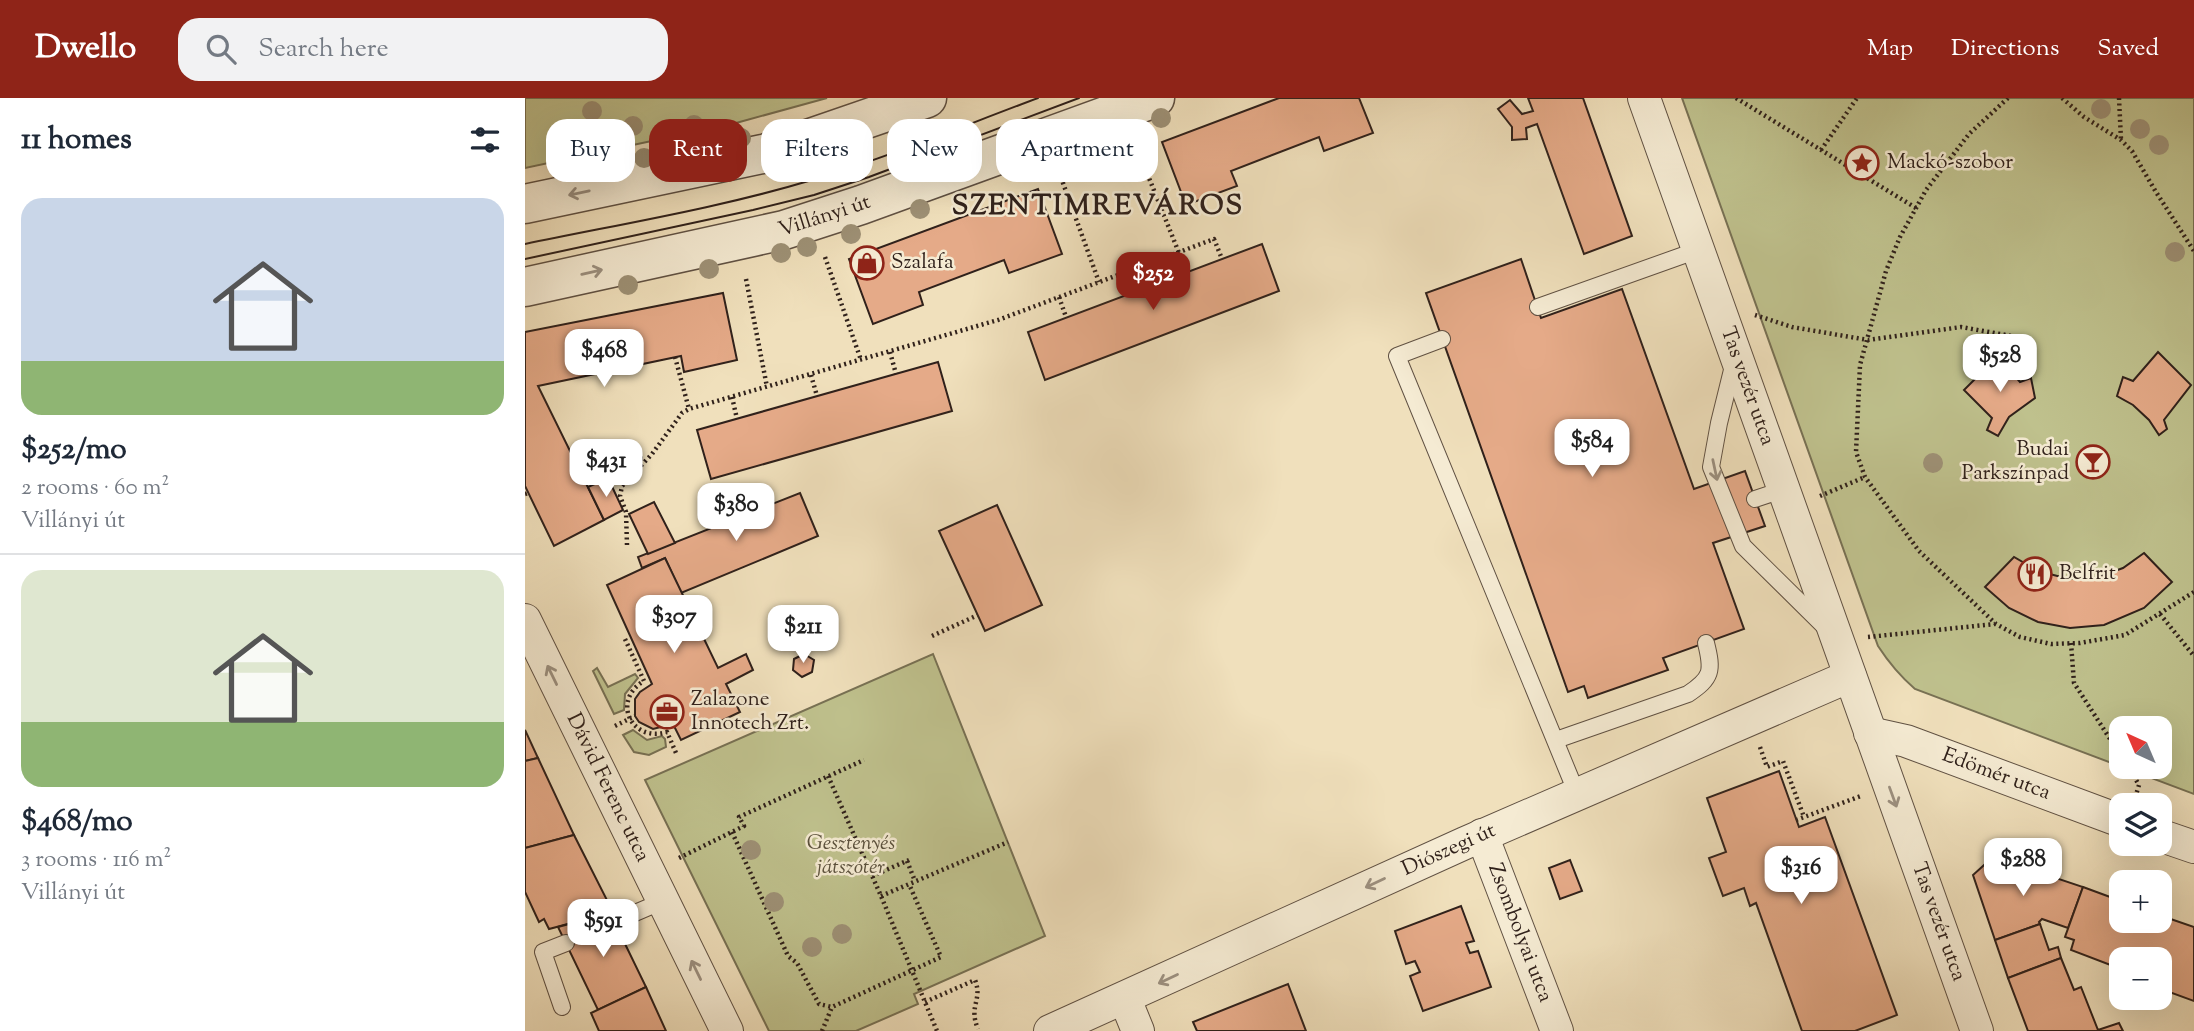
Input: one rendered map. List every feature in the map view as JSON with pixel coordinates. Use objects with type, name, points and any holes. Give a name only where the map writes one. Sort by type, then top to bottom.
[{"type":"street","points":[[525,204],[767,153],[927,98]]},
{"type":"street","name":"Villányi út","points":[[525,287],[784,230],[873,201],[1155,98]]},
{"type":"street","name":"Tas vezér utca","points":[[1644,98],[1977,1031]]},
{"type":"street","name":"Dávid Ferenc utca","points":[[525,620],[726,1031]]},
{"type":"street","name":"Diószegi út","points":[[1050,1031],[1482,835],[1850,676]]},
{"type":"street","name":"Edömér utca","points":[[1870,733],[1906,741],[2109,817]]},
{"type":"street","name":"Zsombolyai utca","points":[[1482,835],[1557,1031]]},
{"type":"street","points":[[2172,839],[2194,847]]},
{"type":"street","points":[[1125,999],[1138,1031]]},
{"type":"lane","points":[[1538,307],[1698,250]]},
{"type":"lane","points":[[1442,339],[1397,356],[1562,738],[1577,794]]},
{"type":"lane","points":[[1736,352],[1711,467],[1743,546],[1838,640]]},
{"type":"lane","points":[[1755,499],[1785,489]]},
{"type":"lane","points":[[1562,738],[1688,694],[1705,683],[1712,665],[1706,643]]},
{"type":"lane","points":[[614,922],[663,901]]},
{"type":"lane","points":[[562,1007],[543,952],[566,943]]},
{"type":"path","points":[[1736,98],[1916,208]]},
{"type":"path","points":[[1821,150],[1857,98]]},
{"type":"path","points":[[2008,98],[1969,134],[1944,165],[1899,237],[1886,271],[1860,365],[1856,452],[1865,477],[1919,551],[1996,624],[2020,637],[2051,644],[2125,635],[2194,592]]},
{"type":"path","points":[[2062,98],[2132,151],[2194,251]]},
{"type":"path","points":[[2119,98],[2121,141]]},
{"type":"path","points":[[1063,182],[1100,282]]},
{"type":"path","points":[[1151,182],[1179,253]]},
{"type":"path","points":[[627,545],[626,512],[620,496],[622,486],[682,413],[689,409],[998,320],[1215,239],[1222,259]]},
{"type":"path","points":[[825,257],[861,360]]},
{"type":"path","points":[[1137,268],[1144,289]]},
{"type":"path","points":[[745,279],[767,387]]},
{"type":"path","points":[[1059,297],[1066,317]]},
{"type":"path","points":[[1755,315],[1792,327],[1868,340],[1961,327],[2017,337]]},
{"type":"path","points":[[890,352],[896,374]]},
{"type":"path","points":[[675,357],[689,409]]},
{"type":"path","points":[[811,375],[817,396]]},
{"type":"path","points":[[732,397],[737,419]]},
{"type":"path","points":[[577,466],[603,455],[647,458]]},
{"type":"path","points":[[1820,496],[1865,477]]},
{"type":"path","points":[[2161,614],[2194,656]]},
{"type":"path","points":[[932,636],[978,615]]},
{"type":"path","points":[[1870,636],[1996,624]]},
{"type":"path","points":[[625,639],[644,681],[634,688],[628,699],[636,727],[647,734],[659,735],[667,732],[676,753]]},
{"type":"path","points":[[2071,643],[2074,683],[2109,737]]},
{"type":"path","points":[[615,726],[632,717]]},
{"type":"path","points":[[1760,745],[1767,767],[1783,761],[1804,817]]},
{"type":"path","points":[[679,858],[744,826],[739,817],[864,760]]},
{"type":"path","points":[[828,776],[937,1031]]},
{"type":"path","points":[[1796,820],[1889,786]]},
{"type":"path","points":[[732,832],[788,956],[797,963],[819,1004],[832,1007],[941,957],[909,884]]},
{"type":"path","points":[[881,896],[1008,842]]},
{"type":"path","points":[[872,876],[908,861],[915,881]]},
{"type":"path","points":[[925,1002],[975,980],[979,990],[972,1015],[978,1029]]},
{"type":"path","points":[[822,1031],[832,1007]]},
{"type":"green space","points":[[525,98],[827,98],[747,120],[649,119],[649,142],[635,145],[635,119],[546,119],[546,164],[525,168]]},
{"type":"green space","points":[[1682,98],[2194,98],[2194,794],[2154,779],[2172,779],[2172,716],[2109,716],[2109,762],[1915,689],[1895,669],[1878,646]]},
{"type":"green space","name":"Gesztenyés játszótér","points":[[933,654],[1045,936],[914,994],[918,1004],[856,1031],[769,1031],[645,780]]},
{"type":"green space","points":[[597,668],[608,687],[635,674],[638,678],[625,694],[624,710],[614,714],[593,671]]},
{"type":"green space","points":[[633,730],[647,740],[662,736],[666,747],[649,755],[634,752],[623,735]]},
{"type":"building","points":[[1279,98],[1359,98],[1373,133],[1324,151],[1319,137],[1231,171],[1237,186],[1186,205],[1162,142]]},
{"type":"building","points":[[1528,98],[1583,98],[1632,236],[1584,254],[1537,124],[1526,128],[1527,139],[1512,140],[1512,127],[1498,109],[1510,100],[1522,114],[1533,111]]},
{"type":"building","points":[[1038,189],[1062,254],[1009,273],[1004,260],[919,292],[923,305],[873,324],[849,259]]},
{"type":"building","points":[[1262,244],[1279,291],[1045,380],[1028,332]]},
{"type":"building","points":[[1521,259],[1541,318],[1622,289],[1694,489],[1745,471],[1765,526],[1713,543],[1744,629],[1663,658],[1668,670],[1588,698],[1584,686],[1568,692],[1426,293]]},
{"type":"building","points":[[723,293],[737,360],[684,372],[681,356],[538,386],[604,520],[554,546],[525,486],[525,332]]},
{"type":"building","points":[[2158,352],[2191,385],[2164,420],[2167,429],[2159,435],[2149,420],[2133,405],[2117,396],[2123,377],[2133,381]]},
{"type":"building","points":[[1998,356],[2020,382],[2031,378],[2035,398],[2009,417],[1998,436],[1987,430],[1992,418],[1964,390]]},
{"type":"building","points":[[938,362],[952,411],[711,479],[697,430]]},
{"type":"building","points":[[608,478],[623,510],[604,520],[588,487]]},
{"type":"building","points":[[800,493],[818,536],[681,593],[665,558],[642,568],[638,557]]},
{"type":"building","points":[[654,502],[675,543],[648,554],[629,514]]},
{"type":"building","points":[[997,505],[1042,605],[985,631],[939,531]]},
{"type":"building","points":[[2144,553],[2172,582],[2144,608],[2104,625],[2070,628],[2038,622],[2009,608],[1985,587],[2014,557],[2038,571],[2069,579],[2098,577],[2123,568]]},
{"type":"building","points":[[665,558],[718,668],[746,654],[753,670],[726,684],[740,712],[681,740],[673,724],[653,729],[639,722],[635,716],[635,699],[652,684],[607,585]]},
{"type":"building","points":[[804,654],[814,660],[812,672],[802,677],[793,670],[794,659]]},
{"type":"building","points":[[525,730],[538,758],[525,761]]},
{"type":"building","points":[[538,758],[574,835],[525,848],[525,761]]},
{"type":"building","points":[[1779,771],[1799,827],[1825,817],[1897,1015],[1855,1031],[1802,1031],[1756,903],[1750,906],[1744,888],[1723,896],[1709,858],[1726,852],[1707,798]]},
{"type":"building","points":[[574,835],[613,912],[549,929],[544,919],[539,922],[525,892],[525,848]]},
{"type":"building","points":[[1993,857],[2083,887],[2068,928],[2042,919],[2040,924],[1995,940],[1973,875]]},
{"type":"building","points":[[1570,860],[1582,891],[1560,899],[1549,868]]},
{"type":"building","points":[[2083,887],[2109,897],[2109,933],[2172,933],[2172,919],[2194,927],[2194,1001],[2172,993],[2172,947],[2109,947],[2109,964],[2071,950],[2074,940],[2065,937]]},
{"type":"building","points":[[1461,906],[1474,941],[1466,943],[1470,953],[1478,951],[1491,987],[1423,1011],[1410,976],[1420,972],[1415,961],[1406,964],[1395,931]]},
{"type":"building","points":[[610,913],[646,987],[598,1010],[558,927]]},
{"type":"building","points":[[2040,924],[2049,950],[2058,947],[2061,958],[2008,978],[1995,940]]},
{"type":"building","points":[[2061,958],[2074,990],[2081,987],[2098,1030],[2119,1023],[2123,1031],[2028,1031],[2008,978]]},
{"type":"building","points":[[1288,984],[1306,1031],[1197,1031],[1193,1022]]},
{"type":"building","points":[[646,987],[666,1031],[599,1031],[591,1013]]},
{"type":"tram line","points":[[525,244],[777,190],[898,151],[1038,98]]},
{"type":"tram line","points":[[525,259],[814,195],[1079,98]]},
{"type":"place","name":"Mackó-szobor","points":[[1862,163]]},
{"type":"place","name":"Szalafa","points":[[867,263]]},
{"type":"place","name":"Budai Parkszínpad","points":[[2093,462]]},
{"type":"place","name":"Belfrit","points":[[2035,574]]},
{"type":"place","name":"Zalazone Innotech Zrt.","points":[[667,712]]},
{"type":"district","name":"SZENTIMREVÁROS","points":[[1098,207]]}]
